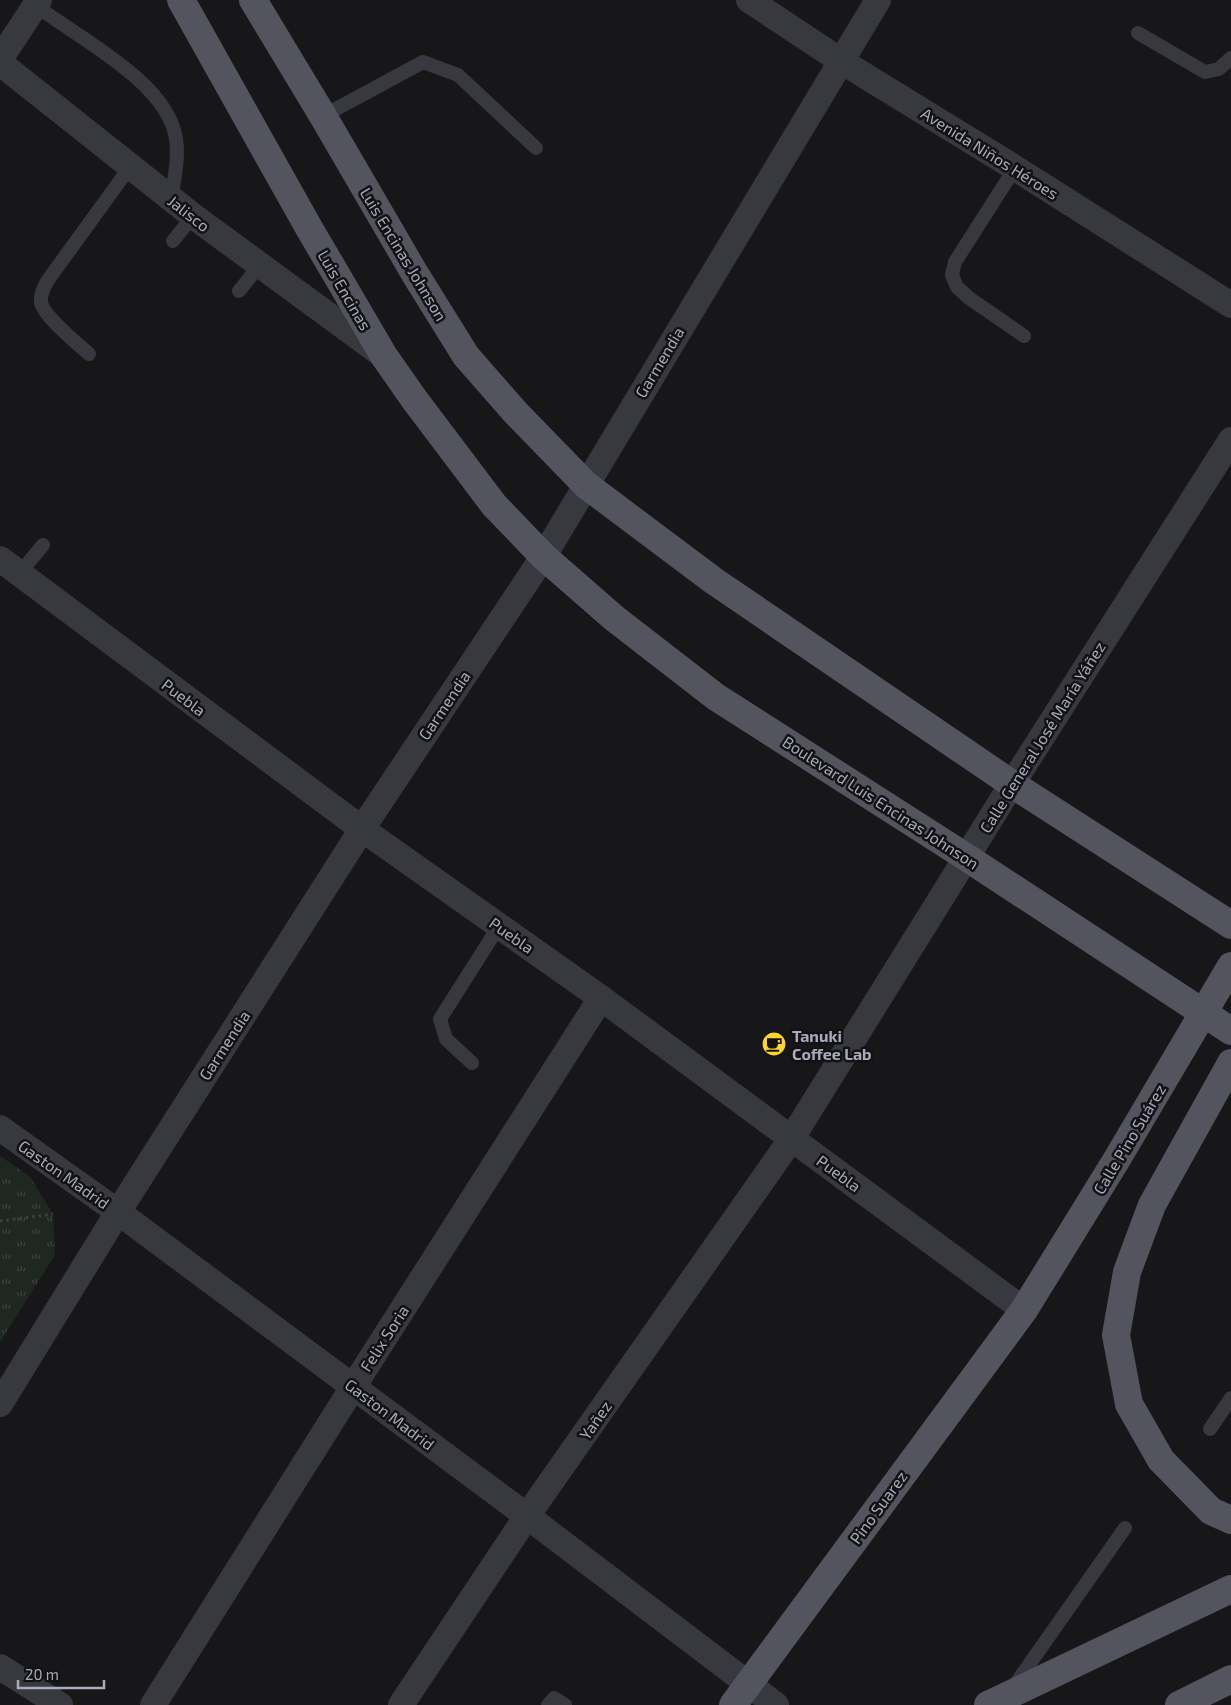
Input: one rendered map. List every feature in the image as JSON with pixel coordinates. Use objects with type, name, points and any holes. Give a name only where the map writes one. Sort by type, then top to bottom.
[{"type":"main road","name":"Luis Encinas","points":[[181,0],[309,228],[384,356],[494,505],[543,556]]},
{"type":"main road","name":"Luis Encinas Johnson","points":[[253,0],[415,274],[466,356],[516,413],[586,485]]},
{"type":"main road","points":[[586,485],[714,581],[1012,784],[1231,924]]},
{"type":"main road","name":"Boulevard Luis Encinas Johnson","points":[[543,556],[614,618],[716,697],[966,857],[1231,1031]]},
{"type":"main road","name":"Calle Pino Suárez","points":[[1024,1310],[1117,1159],[1231,966]]},
{"type":"main road","points":[[1227,1070],[1152,1205],[1127,1272],[1116,1335],[1129,1404],[1161,1460],[1211,1511],[1231,1520]]},
{"type":"main road","name":"Pino Suarez","points":[[733,1705],[1024,1310]]},
{"type":"main road","points":[[997,1700],[1231,1590]]},
{"type":"main road","points":[[1179,1705],[1231,1679]]},
{"type":"street","name":"Avenida Niños Héroes","points":[[749,0],[841,60],[1231,305]]},
{"type":"street","name":"Garmendia","points":[[0,1404],[118,1212],[362,829],[543,556],[878,0]]},
{"type":"street","points":[[0,59],[35,2]]},
{"type":"street","name":"Jalisco","points":[[0,63],[172,200],[259,266],[384,356]]},
{"type":"street","name":"Calle General José María Yáñez","points":[[792,1138],[966,857],[1231,440]]},
{"type":"street","name":"Puebla","points":[[9,567],[362,829],[601,998],[1024,1310]]},
{"type":"street","name":"Felix Soria","points":[[153,1705],[601,998]]},
{"type":"street","name":"Gaston Madrid","points":[[0,1128],[118,1212],[527,1516],[776,1705]]},
{"type":"street","name":"Yañez","points":[[401,1705],[527,1516],[792,1138]]},
{"type":"street","points":[[0,1667],[60,1705]]},
{"type":"lane","points":[[35,2],[134,74],[156,97],[169,118],[176,138],[172,200]]},
{"type":"lane","points":[[1138,33],[1205,72],[1219,69],[1231,58]]},
{"type":"lane","points":[[323,116],[424,62],[458,75],[536,148]]},
{"type":"lane","points":[[89,354],[46,312],[41,302],[42,291],[130,166]]},
{"type":"lane","points":[[1015,168],[955,262],[952,274],[957,287],[969,298],[1024,336]]},
{"type":"lane","points":[[173,242],[193,216]]},
{"type":"lane","points":[[239,290],[259,266]]},
{"type":"lane","points":[[9,567],[43,545]]},
{"type":"lane","points":[[472,1063],[446,1039],[440,1020],[498,926]]},
{"type":"lane","points":[[1210,1430],[1231,1398]]},
{"type":"lane","points":[[997,1700],[1125,1528]]},
{"type":"lane","points":[[548,1705],[554,1698],[565,1705]]},
{"type":"path","points":[[0,1221],[53,1214]]},
{"type":"green space","points":[[0,1156],[30,1177],[53,1214],[55,1255],[0,1342]]},
{"type":"place","name":"Tanuki Coffee Lab","points":[[774,1044]]}]
